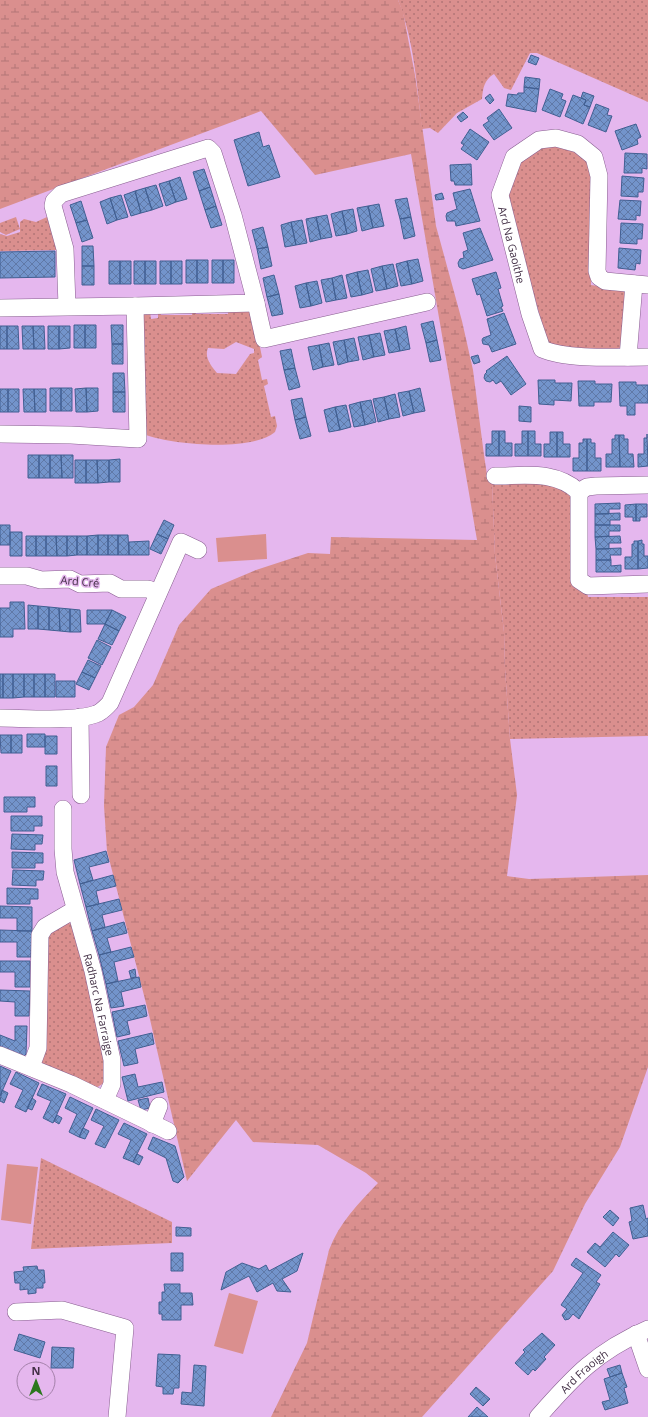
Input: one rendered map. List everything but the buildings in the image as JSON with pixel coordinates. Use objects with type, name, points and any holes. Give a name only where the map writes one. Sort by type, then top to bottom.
[{"type":"street","name":"Ard Na Gaoithe","points":[[628,357],[641,284],[605,281],[599,277],[597,271],[599,176],[594,157],[578,144],[556,138],[539,140],[514,158],[500,195],[528,307],[542,349],[551,353],[628,357],[648,357]]},
{"type":"street","points":[[67,306],[65,249],[53,206],[57,197],[61,194],[208,148],[213,153],[233,215],[264,339],[427,302]]},
{"type":"street","points":[[0,308],[256,303]]},
{"type":"street","points":[[0,434],[71,435],[138,439],[135,306]]},
{"type":"street","points":[[495,476],[552,476],[568,483],[579,492]]},
{"type":"street","points":[[579,492],[587,487],[596,486],[648,485]]},
{"type":"street","points":[[579,492],[579,580],[588,586],[648,584]]},
{"type":"street","points":[[0,718],[80,717],[96,714],[110,703],[181,542],[198,550]]},
{"type":"street","name":"Ard Cré","points":[[0,576],[27,576],[40,580],[70,579],[80,584],[110,583],[121,589],[148,589],[158,593]]},
{"type":"street","points":[[80,717],[86,786]]},
{"type":"street","name":"Radharc Na Farraige","points":[[67,818],[64,866],[74,910],[93,971],[112,1056],[112,1080],[105,1100]]},
{"type":"street","points":[[31,1067],[38,1048],[40,935],[45,927],[74,910]]},
{"type":"street","points":[[0,1055],[105,1100],[168,1131]]},
{"type":"street","points":[[152,1124],[159,1106]]},
{"type":"street","points":[[16,1312],[62,1310],[125,1328],[117,1417]]},
{"type":"street","name":"Ard Fraoigh","points":[[538,1417],[560,1392],[593,1360],[614,1346],[642,1331],[648,1369]]},
{"type":"green space","points":[[0,0],[398,0],[403,12],[415,75],[436,226],[462,321],[473,370],[487,475],[492,481],[495,555],[504,632],[510,739],[517,795],[507,876],[529,879],[648,875],[648,1067],[620,1147],[585,1204],[553,1271],[422,1417],[271,1417],[307,1343],[329,1250],[333,1240],[350,1214],[378,1183],[366,1173],[318,1145],[253,1142],[236,1120],[187,1181],[149,1015],[107,851],[104,806],[106,747],[119,715],[134,707],[153,685],[179,625],[211,589],[256,570],[308,553],[330,554],[331,537],[477,540],[411,154],[315,175],[261,111],[0,209]]},
{"type":"green space","points":[[398,0],[648,0],[648,102],[537,53],[530,53],[511,90],[504,88],[494,74],[488,79],[485,85],[482,99],[457,113],[438,133],[430,128],[422,129],[411,47],[408,31]]},
{"type":"green space","points":[[555,145],[585,155],[593,172],[591,285],[620,289],[625,292],[621,347],[615,350],[554,348],[547,342],[507,197],[520,162],[539,148]]},
{"type":"green space","points":[[16,217],[20,229],[6,235],[0,232],[0,223]]},
{"type":"green space","points":[[47,217],[57,250],[0,251],[0,234],[7,236],[20,232],[20,222],[24,219],[36,222]]},
{"type":"green space","points":[[228,307],[248,308],[254,318],[262,357],[258,360],[262,380],[267,379],[268,384],[264,386],[271,417],[275,416],[277,426],[275,432],[264,438],[249,442],[212,445],[175,442],[146,435],[145,378],[141,378],[141,360],[145,360],[144,326],[141,314],[150,311],[151,319],[158,318],[158,310],[160,310],[161,315],[192,315],[192,310],[196,310],[196,314],[228,314]],"holes":[[[236,342],[254,349],[254,353],[250,354],[236,374],[217,373],[210,364],[207,355],[208,348],[224,349]]]},
{"type":"green space","points":[[492,482],[552,483],[571,494],[588,597],[648,597],[648,736],[510,739],[504,632],[495,555]]},
{"type":"green space","points":[[266,534],[267,559],[218,562],[216,538]]},
{"type":"green space","points":[[67,922],[73,925],[106,1054],[104,1083],[96,1088],[39,1063],[47,934]]},
{"type":"green space","points":[[41,1158],[172,1222],[172,1243],[31,1249]]},
{"type":"green space","points":[[7,1164],[38,1167],[31,1224],[1,1220]]},
{"type":"green space","points":[[229,1293],[258,1301],[243,1354],[214,1346]]}]
